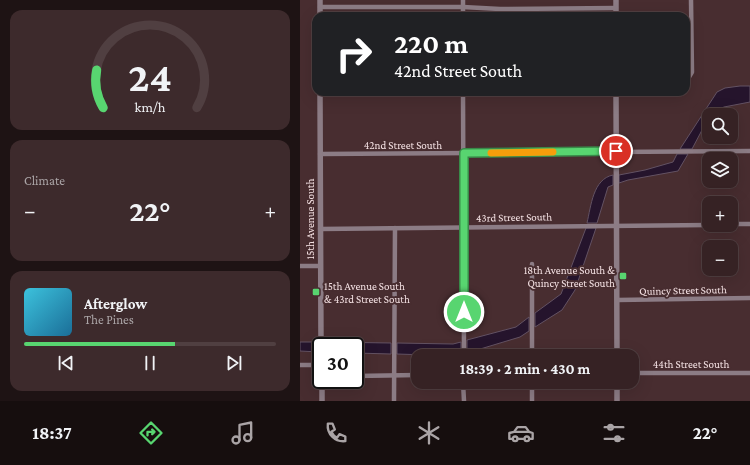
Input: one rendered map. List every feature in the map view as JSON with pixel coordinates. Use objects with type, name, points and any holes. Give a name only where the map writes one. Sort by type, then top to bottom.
[{"type":"street","points":[[320,0],[320,12]]},
{"type":"street","points":[[463,0],[463,12]]},
{"type":"street","points":[[616,0],[616,12]]},
{"type":"street","points":[[690,74],[692,72],[692,0]]},
{"type":"street","points":[[320,7],[463,7],[500,9],[616,8]]},
{"type":"street","name":"15th Avenue South","points":[[320,96],[321,337]]},
{"type":"street","points":[[463,96],[464,349]]},
{"type":"street","points":[[616,96],[617,349]]},
{"type":"street","name":"42nd Street South","points":[[320,154],[750,151]]},
{"type":"street","points":[[738,224],[750,224]]},
{"type":"street","name":"43rd Street South","points":[[320,229],[702,225]]},
{"type":"street","points":[[394,401],[395,228]]},
{"type":"street","points":[[532,264],[532,349]]},
{"type":"street","points":[[300,266],[320,266]]},
{"type":"street","name":"Quincy Street South","points":[[617,300],[750,298]]},
{"type":"street","points":[[300,365],[312,365]]},
{"type":"street","name":"44th Street South","points":[[639,373],[750,373]]},
{"type":"street","points":[[364,376],[411,375]]},
{"type":"street","points":[[322,389],[322,401]]},
{"type":"street","points":[[464,389],[464,401]]},
{"type":"street","points":[[532,389],[532,401]]},
{"type":"street","points":[[617,389],[617,401]]},
{"type":"shaded area","points":[[750,86],[750,102],[722,108],[707,108],[717,92],[725,88]]},
{"type":"shaded area","points":[[702,115],[702,130],[692,149],[680,149]]},
{"type":"shaded area","points":[[677,154],[688,154],[678,171],[619,183],[619,175],[645,170],[673,162]]},
{"type":"shaded area","points":[[613,175],[613,185],[608,187],[597,223],[587,223],[597,187],[606,178]]},
{"type":"shaded area","points":[[586,228],[596,228],[575,290],[562,310],[535,327],[535,313],[561,294]]},
{"type":"shaded area","points":[[529,317],[529,331],[520,337],[480,349],[467,349],[467,340],[516,327]]},
{"type":"shaded area","points":[[300,342],[312,342],[312,352],[300,351]]},
{"type":"shaded area","points":[[461,342],[461,349],[411,349],[411,354],[397,354],[397,343],[453,344]]},
{"type":"shaded area","points":[[364,343],[391,343],[391,354],[364,353]]},
{"type":"slow traffic","points":[[491,153],[553,152]]},
{"type":"place","name":"18th Avenue South & Quincy Street South","points":[[623,276]]},
{"type":"place","name":"15th Avenue South & 43rd Street South","points":[[316,292]]},
{"type":"route","points":[[464,312],[464,153],[616,151]]}]
